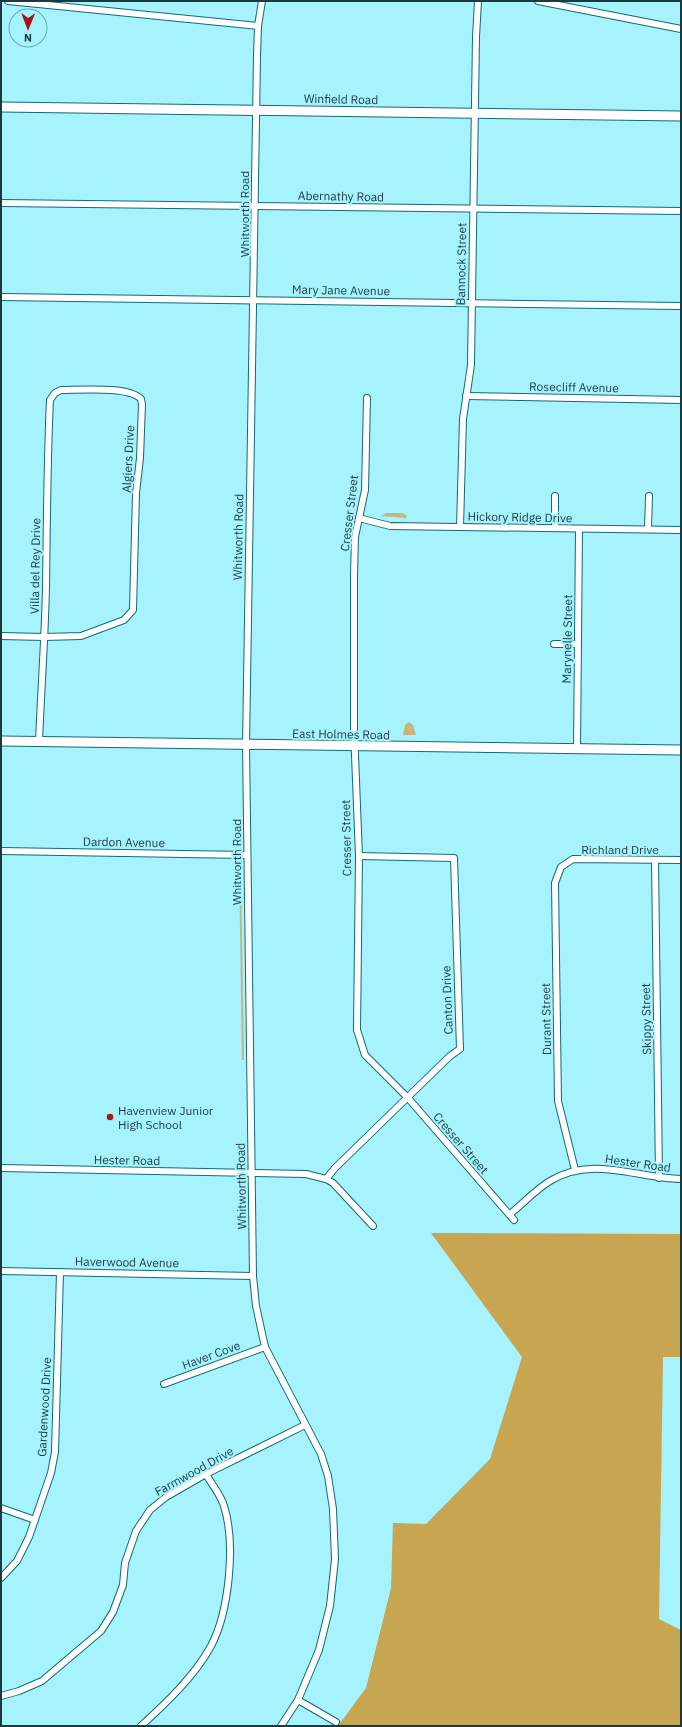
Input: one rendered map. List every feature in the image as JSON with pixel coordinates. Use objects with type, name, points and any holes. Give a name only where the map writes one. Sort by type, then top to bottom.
[{"type":"main road","name":"Winfield Road","points":[[1,107],[681,116]]},
{"type":"main road","name":"East Holmes Road","points":[[1,741],[681,750]]},
{"type":"street","points":[[8,1],[258,26]]},
{"type":"street","name":"Whitworth Road","points":[[262,1],[258,26],[256,110],[246,744],[246,855],[253,1276],[256,1306],[264,1347],[320,1454],[328,1476],[333,1509],[335,1559],[330,1606],[319,1650],[298,1700],[281,1726]]},
{"type":"street","name":"Bannock Street","points":[[460,527],[463,419],[471,365],[474,113],[476,15],[478,1]]},
{"type":"street","points":[[538,1],[681,29]]},
{"type":"street","name":"Abernathy Road","points":[[1,203],[681,211]]},
{"type":"street","name":"Mary Jane Avenue","points":[[1,297],[681,306]]},
{"type":"street","name":"Algiers Drive","points":[[44,637],[81,636],[124,620],[133,610],[136,493],[140,458],[141,399],[137,395],[122,391],[62,390],[55,393]]},
{"type":"street","name":"Villa del Rey Drive","points":[[40,742],[50,400],[55,393]]},
{"type":"street","name":"Rosecliff Avenue","points":[[466,396],[681,400]]},
{"type":"street","name":"Cresser Street","points":[[367,398],[365,490],[355,537],[355,746],[359,856],[357,1030],[365,1056],[408,1098],[514,1220]]},
{"type":"street","points":[[555,496],[555,528]]},
{"type":"street","points":[[648,529],[649,496]]},
{"type":"street","name":"Hickory Ridge Drive","points":[[359,518],[390,526],[681,530]]},
{"type":"street","name":"Marynelle Street","points":[[577,748],[579,529]]},
{"type":"street","points":[[1,636],[44,637]]},
{"type":"street","points":[[554,644],[578,644]]},
{"type":"street","name":"Dardon Avenue","points":[[1,852],[246,855]]},
{"type":"street","name":"Canton Drive","points":[[326,1179],[335,1168],[460,1049],[454,858],[359,856]]},
{"type":"street","name":"Richland Drive","points":[[560,867],[573,860],[681,860]]},
{"type":"street","name":"Skippy Street","points":[[655,860],[659,1178]]},
{"type":"street","name":"Durant Street","points":[[560,867],[555,884],[558,1101],[575,1170]]},
{"type":"street","name":"Hester Road","points":[[1,1168],[306,1174],[326,1179]]},
{"type":"street","name":"Hester Road","points":[[510,1214],[550,1181],[575,1170],[603,1168],[659,1178],[681,1179]]},
{"type":"street","points":[[326,1179],[340,1190],[373,1226]]},
{"type":"street","name":"Haverwood Avenue","points":[[1,1271],[253,1276]]},
{"type":"street","name":"Gardenwood Drive","points":[[1,1578],[20,1557],[29,1537],[51,1473],[55,1452],[60,1272]]},
{"type":"street","name":"Haver Cove","points":[[164,1384],[264,1347]]},
{"type":"street","name":"Farmwood Drive","points":[[1,1696],[20,1691],[42,1681],[101,1631],[114,1612],[126,1563],[136,1531],[150,1510],[166,1497],[206,1474],[305,1425]]},
{"type":"street","points":[[140,1726],[194,1672],[211,1646],[223,1615],[230,1557],[229,1526],[224,1505],[206,1474]]},
{"type":"street","points":[[1,1508],[35,1520]]},
{"type":"street","points":[[298,1700],[336,1722]]},
{"type":"shaded area","points":[[386,513],[402,513],[406,515],[407,518],[381,516]]},
{"type":"shaded area","points":[[409,722],[413,725],[416,735],[403,735],[405,725]]},
{"type":"shaded area","points":[[239,865],[241,872],[244,1060],[242,1060]]},
{"type":"shaded area","points":[[431,1233],[681,1234],[681,1357],[663,1357],[659,1619],[681,1630],[681,1726],[338,1726],[366,1688],[391,1588],[393,1523],[426,1524],[490,1459],[522,1357]]},
{"type":"place","name":"Havenview Junior High School","points":[[110,1117]]}]
